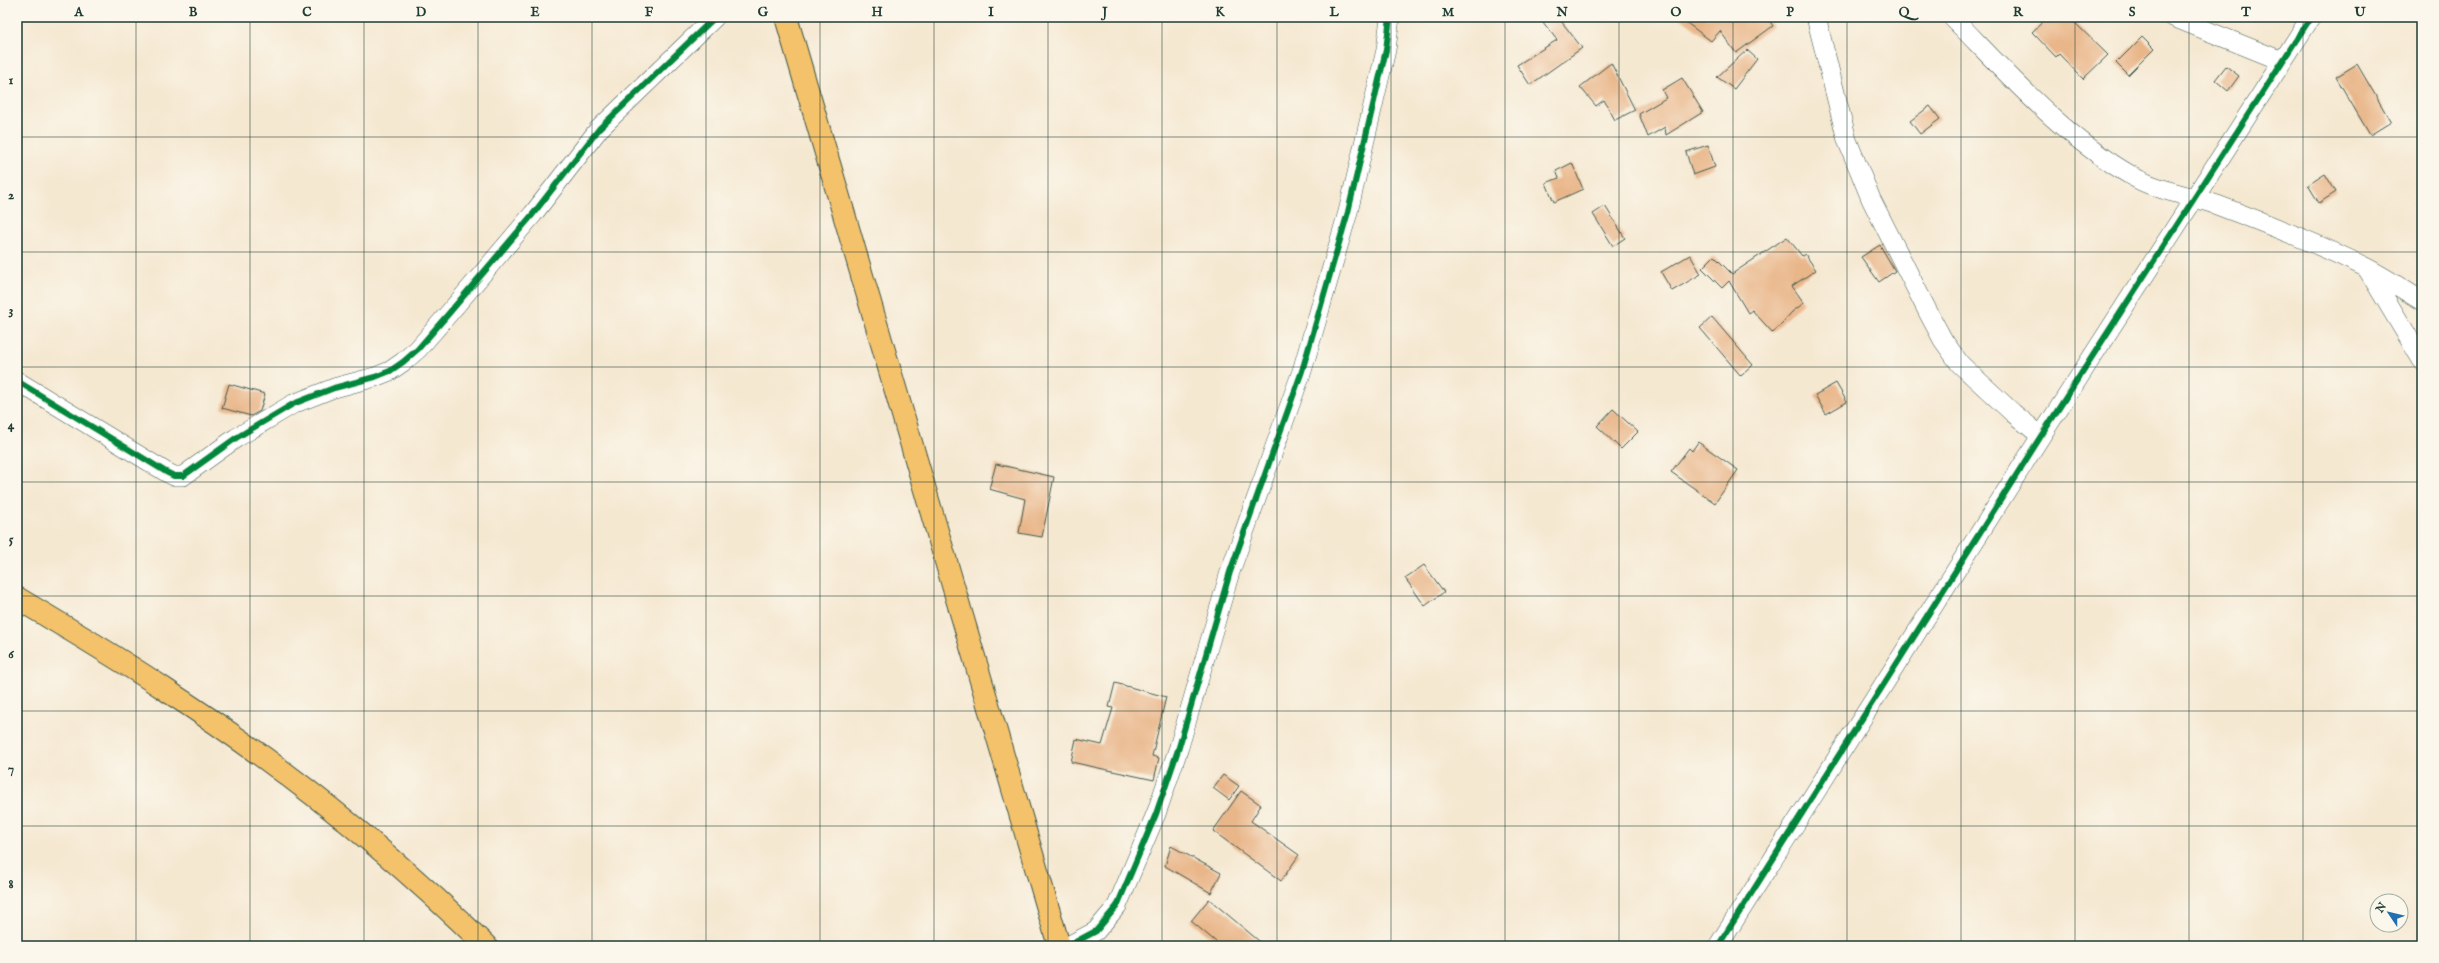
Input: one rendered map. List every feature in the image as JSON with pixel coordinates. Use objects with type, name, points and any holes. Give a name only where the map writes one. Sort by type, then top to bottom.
[{"type":"main road","points":[[786,17],[1059,946]]},
{"type":"main road","points":[[17,598],[166,690],[235,737],[317,799],[486,946]]},
{"type":"street","points":[[17,382],[166,472],[174,476],[183,476],[236,438],[293,404],[390,370],[418,349],[533,214],[599,129],[715,17]]},
{"type":"street","points":[[1068,946],[1096,932],[1117,906],[1156,814],[1179,747],[1230,572],[1302,371],[1348,212],[1386,50],[1390,17]]},
{"type":"street","points":[[1816,17],[1847,140],[1871,198],[1943,340],[1960,364],[2013,413],[2041,436]]},
{"type":"street","points":[[1952,17],[2060,126],[2098,155],[2133,177],[2157,187],[2196,197],[2283,230],[2368,268],[2422,300]]},
{"type":"street","points":[[2173,17],[2282,61]]},
{"type":"street","points":[[1718,946],[2041,436],[2311,17]]},
{"type":"street","points":[[2368,268],[2422,360]]},
{"type":"building","points":[[1539,17],[1558,17],[1582,48],[1530,85],[1517,65],[1557,40]]},
{"type":"building","points":[[1679,17],[1767,17],[1773,26],[1736,53],[1720,31],[1711,41]]},
{"type":"building","points":[[2048,17],[2069,17],[2108,55],[2083,79],[2059,54],[2056,57],[2032,32]]},
{"type":"building","points":[[2142,37],[2154,49],[2128,75],[2116,63]]},
{"type":"building","points":[[1747,50],[1757,59],[1734,89],[1717,77]]},
{"type":"building","points":[[1611,63],[1635,110],[1615,120],[1604,100],[1596,106],[1580,87]]},
{"type":"building","points":[[2357,64],[2391,122],[2370,135],[2336,77]]},
{"type":"building","points":[[2226,66],[2239,76],[2228,91],[2215,80]]},
{"type":"building","points":[[1682,78],[1703,112],[1666,135],[1665,127],[1648,137],[1639,114],[1666,98],[1662,90]]},
{"type":"building","points":[[1930,106],[1940,119],[1920,134],[1910,121]]},
{"type":"building","points":[[1708,145],[1715,167],[1693,175],[1686,152]]},
{"type":"building","points":[[1572,163],[1583,189],[1554,202],[1546,183],[1559,178],[1556,171]]},
{"type":"building","points":[[2325,174],[2336,192],[2319,203],[2308,185]]},
{"type":"building","points":[[1605,206],[1625,238],[1613,246],[1593,214]]},
{"type":"building","points":[[1787,237],[1802,256],[1805,254],[1816,270],[1792,286],[1804,303],[1792,312],[1773,333],[1752,310],[1748,313],[1729,281],[1722,288],[1702,268],[1714,256],[1732,274]]},
{"type":"building","points":[[1880,245],[1895,271],[1879,282],[1861,257]]},
{"type":"building","points":[[1690,255],[1701,274],[1672,291],[1661,272]]},
{"type":"building","points":[[1712,317],[1753,365],[1741,376],[1700,328]]},
{"type":"building","points":[[1836,383],[1847,402],[1826,414],[1815,395]]},
{"type":"building","points":[[229,384],[265,394],[260,411],[251,416],[222,408]]},
{"type":"building","points":[[1613,409],[1638,432],[1621,449],[1597,426]]},
{"type":"building","points":[[1698,442],[1738,470],[1715,503],[1671,472],[1689,448],[1692,451]]},
{"type":"building","points":[[996,464],[1054,477],[1042,537],[1019,533],[1025,499],[989,489]]},
{"type":"building","points":[[1424,565],[1444,592],[1425,606],[1405,578]]},
{"type":"building","points":[[1115,683],[1166,697],[1152,756],[1159,758],[1154,780],[1071,762],[1076,739],[1102,745],[1113,708],[1109,707]]},
{"type":"building","points":[[1223,775],[1239,786],[1229,800],[1213,788]]},
{"type":"building","points":[[1241,791],[1261,805],[1251,821],[1299,855],[1281,881],[1213,831]]},
{"type":"building","points":[[1171,846],[1221,873],[1211,893],[1165,866]]},
{"type":"building","points":[[1209,899],[1265,946],[1221,946],[1191,921]]},
{"type":"cycle path","points":[[17,381],[166,472],[174,476],[183,476],[236,438],[293,404],[334,388],[375,377],[390,371],[418,349],[450,312],[533,214],[599,129],[715,17]]},
{"type":"cycle path","points":[[1068,946],[1096,931],[1117,906],[1156,814],[1179,747],[1230,572],[1302,371],[1348,212],[1386,50],[1390,17]]},
{"type":"cycle path","points":[[1718,946],[2041,436],[2311,17]]}]
